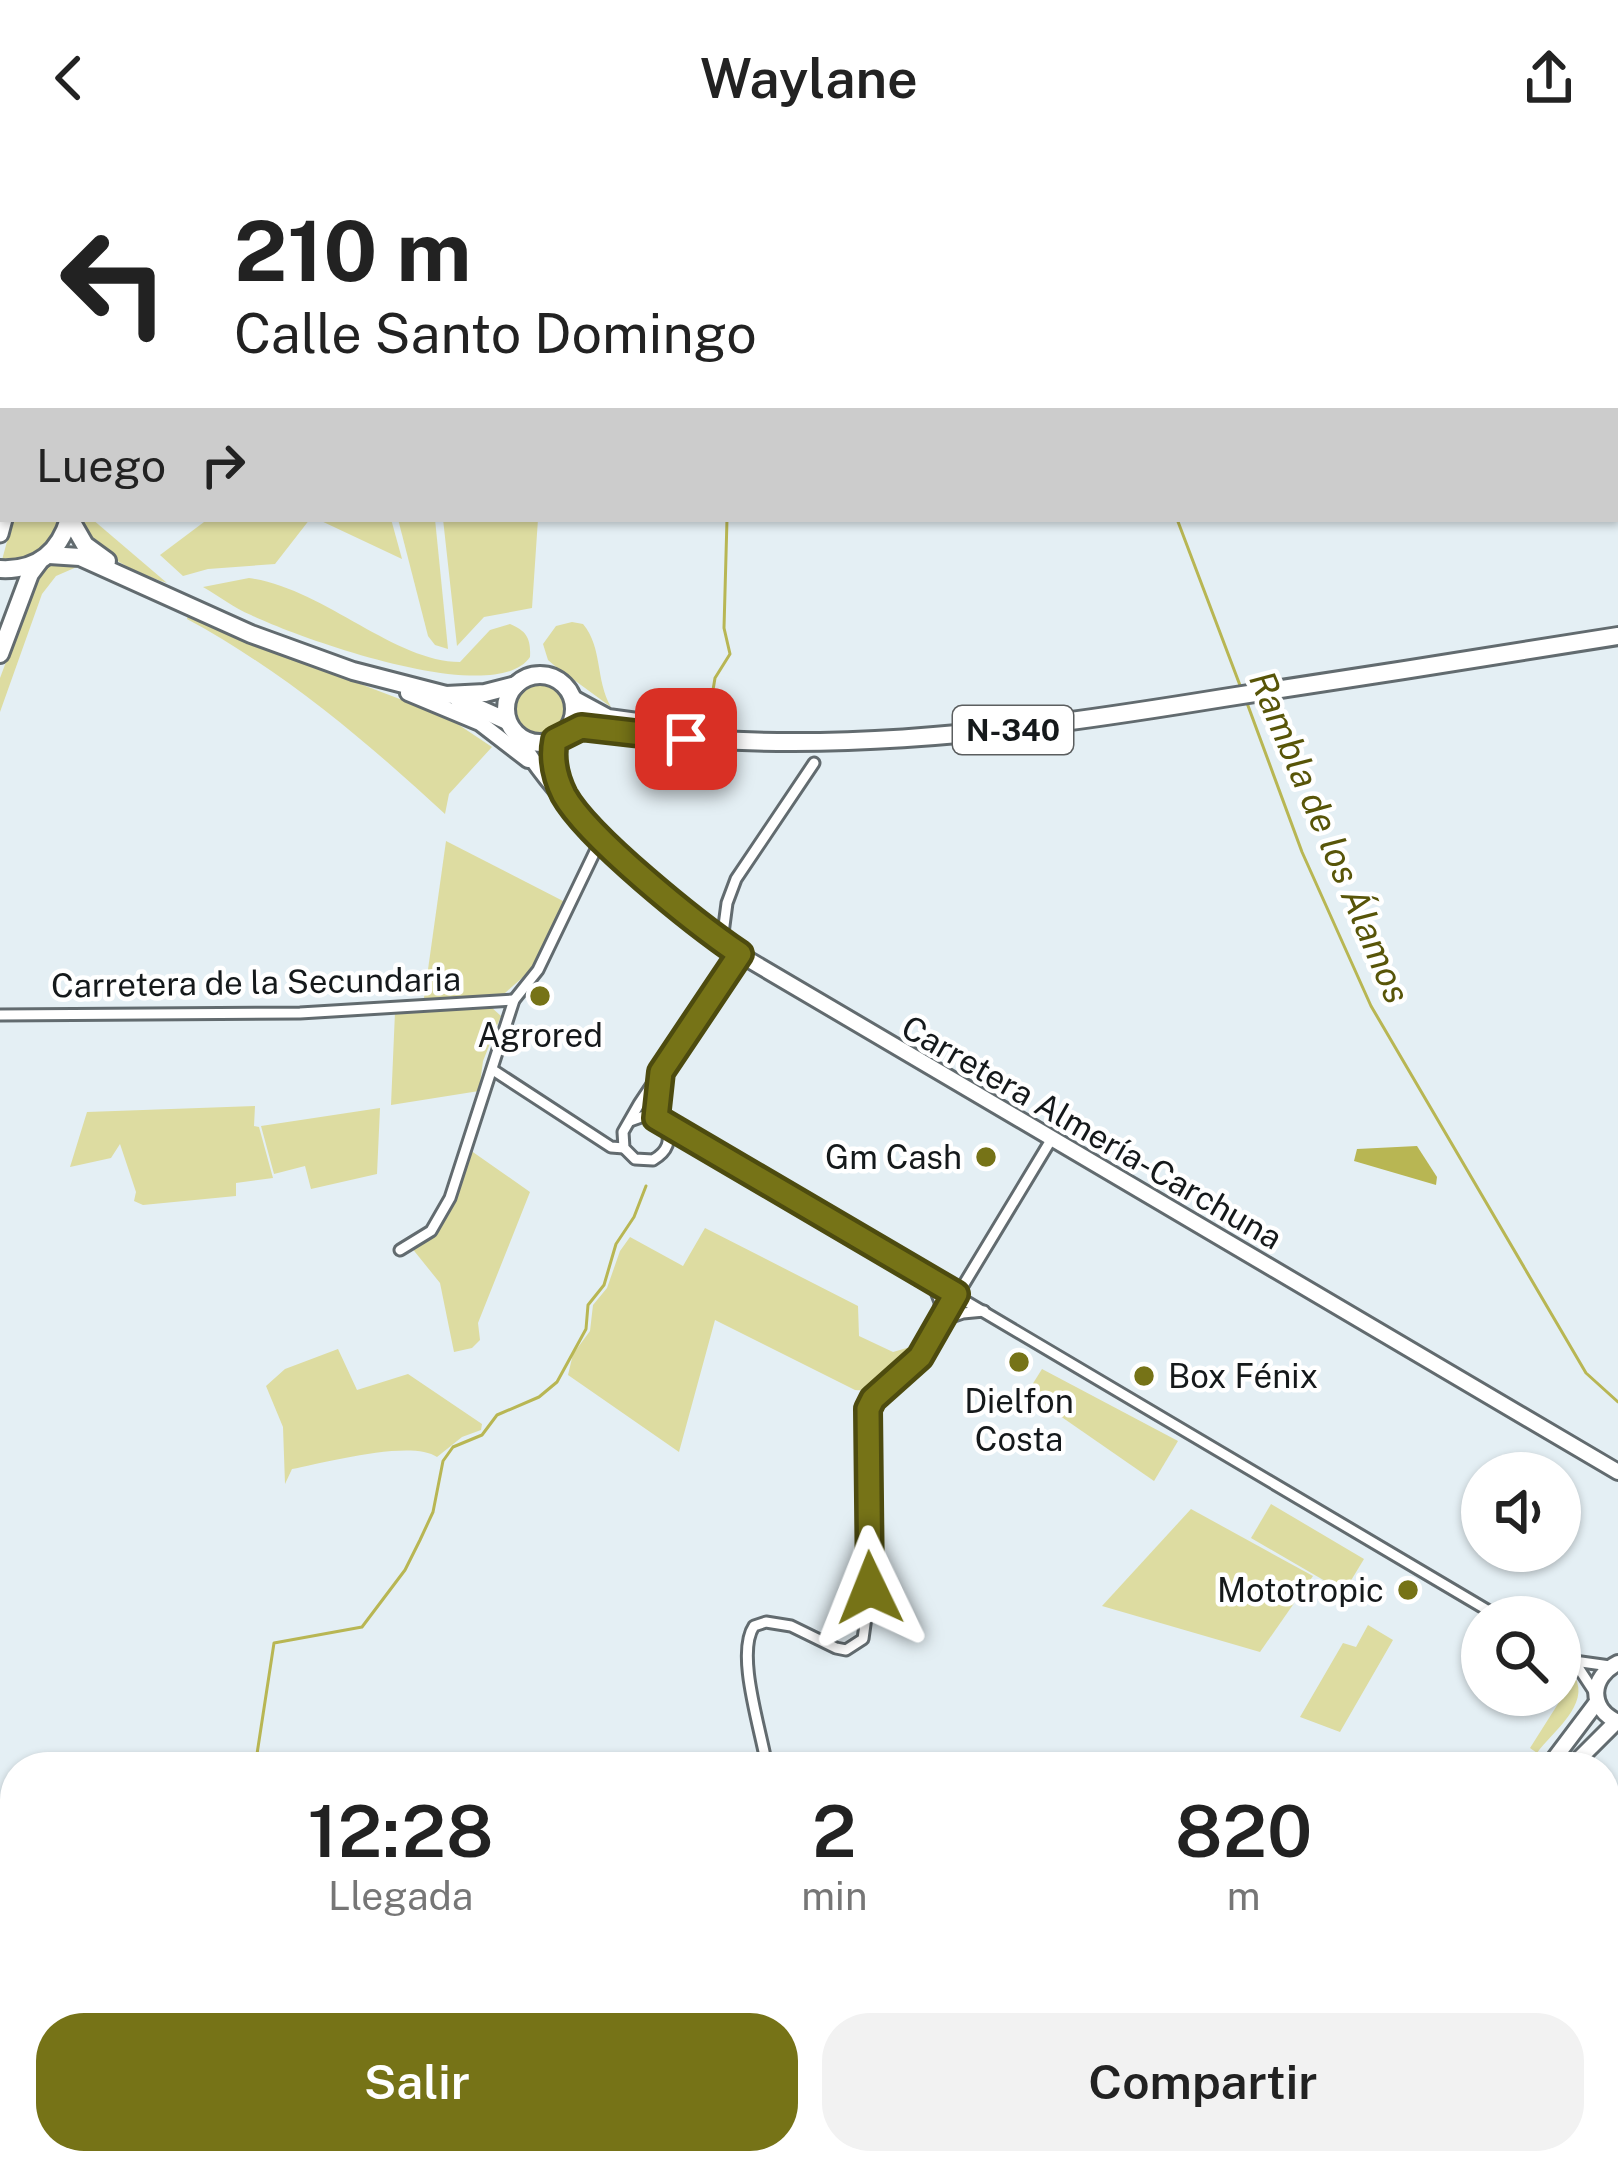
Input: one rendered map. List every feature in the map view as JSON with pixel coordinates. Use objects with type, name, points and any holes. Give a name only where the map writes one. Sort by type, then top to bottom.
[{"type":"highway","name":"N-340","points":[[0,569],[22,568],[44,558],[58,544],[68,522]]},
{"type":"highway","name":"N-340","points":[[71,522],[85,545],[127,576]]},
{"type":"highway","name":"N-340","points":[[44,558],[80,556],[251,634],[353,671],[480,706],[535,743],[581,727],[747,744],[962,736],[1618,636]]},
{"type":"highway","points":[[0,654],[30,574],[44,558]]},
{"type":"highway","name":"N-340","points":[[446,695],[485,694],[531,676],[551,677],[573,699],[608,718],[799,742]]},
{"type":"highway","points":[[512,728],[506,701],[516,685]]},
{"type":"highway","points":[[560,736],[574,710],[573,699]]},
{"type":"main road","points":[[353,671],[480,723],[533,764]]},
{"type":"main road","points":[[512,728],[533,764]]},
{"type":"main road","points":[[560,736],[553,760],[566,799]]},
{"type":"main road","name":"Carretera Almería-Carchuna","points":[[533,764],[602,837],[740,954],[1618,1472]]},
{"type":"main road","points":[[1558,1752],[1596,1698],[1597,1682],[1614,1664]]},
{"type":"main road","points":[[1586,1752],[1617,1722],[1596,1698]]},
{"type":"street","points":[[722,941],[736,879],[814,763]]},
{"type":"street","points":[[400,1250],[440,1219],[514,1000],[538,970],[602,837]]},
{"type":"street","points":[[661,1072],[659,1119],[669,1140],[666,1150],[653,1160],[635,1159],[624,1148],[623,1132],[661,1072],[740,954]]},
{"type":"street","name":"Carretera de la Secundaria","points":[[0,1015],[299,1013],[514,1000]]},
{"type":"street","points":[[494,1070],[611,1148],[624,1148]]},
{"type":"street","points":[[630,1121],[647,1115],[659,1119],[1464,1596]]},
{"type":"street","points":[[669,1140],[689,1139]]},
{"type":"street","points":[[764,1752],[750,1681],[748,1634],[766,1622],[790,1626],[846,1650],[863,1639],[870,1588],[868,1409],[920,1357],[1051,1140]]},
{"type":"street","points":[[931,1280],[954,1280],[971,1270]]},
{"type":"street","points":[[971,1270],[969,1294],[984,1311]]},
{"type":"street","points":[[931,1280],[940,1302],[940,1321]]},
{"type":"street","points":[[940,1321],[984,1311]]},
{"type":"street","points":[[1581,1662],[1614,1664]]},
{"type":"street","points":[[1581,1673],[1596,1698]]},
{"type":"shaded area","points":[[12,522],[57,522],[38,550],[2,560]]},
{"type":"shaded area","points":[[81,522],[96,522],[167,583],[116,560]]},
{"type":"shaded area","points":[[204,522],[308,522],[275,564],[208,569],[183,576],[160,555]]},
{"type":"shaded area","points":[[323,522],[392,522],[402,559]]},
{"type":"shaded area","points":[[399,522],[435,522],[448,649],[435,645],[428,636]]},
{"type":"shaded area","points":[[443,522],[538,522],[532,608],[484,617],[457,646]]},
{"type":"shaded area","points":[[68,560],[79,566],[56,576],[42,594],[0,712],[0,678],[39,574]]},
{"type":"shaded area","points":[[249,578],[304,595],[435,659],[460,662],[490,630],[510,624],[527,636],[530,657],[510,671],[478,676],[395,664],[275,626],[203,587]]},
{"type":"shaded area","points":[[189,612],[237,637],[447,717],[492,747],[449,794],[445,814],[322,708],[187,619]]},
{"type":"shaded area","points":[[583,624],[589,633],[611,707],[548,660],[543,644],[556,626]]},
{"type":"shaded area","points":[[541,684],[559,692],[567,710],[559,728],[541,736],[523,728],[515,710],[523,692]]},
{"type":"shaded area","points":[[446,841],[565,902],[530,971],[498,997],[424,998]]},
{"type":"shaded area","points":[[491,1007],[501,1016],[483,1061],[479,1091],[391,1105],[395,1012]]},
{"type":"shaded area","points":[[255,1106],[254,1126],[259,1127],[273,1178],[236,1183],[236,1196],[143,1205],[134,1201],[136,1192],[120,1144],[111,1158],[70,1167],[87,1112]]},
{"type":"shaded area","points":[[380,1108],[377,1174],[311,1189],[305,1166],[274,1174],[261,1126]]},
{"type":"shaded area","points":[[1417,1146],[1437,1177],[1436,1185],[1354,1161],[1357,1149]]},
{"type":"shaded area","points":[[470,1150],[530,1192],[478,1323],[480,1340],[472,1348],[454,1352],[440,1283],[411,1247],[438,1233]]},
{"type":"shaded area","points":[[705,1228],[858,1306],[859,1336],[893,1352],[921,1347],[884,1384],[855,1390],[715,1320],[679,1452],[568,1375],[573,1354],[590,1331],[593,1305],[607,1288],[630,1237],[683,1266]]},
{"type":"shaded area","points":[[338,1349],[357,1390],[408,1374],[482,1424],[481,1430],[462,1437],[437,1457],[408,1450],[345,1458],[292,1469],[285,1484],[283,1427],[266,1386],[285,1369]]},
{"type":"shaded area","points":[[1042,1369],[1178,1441],[1154,1481],[1027,1393]]},
{"type":"shaded area","points":[[1271,1504],[1364,1559],[1344,1592],[1251,1538]]},
{"type":"shaded area","points":[[1191,1509],[1313,1576],[1260,1652],[1102,1606]]},
{"type":"shaded area","points":[[1368,1625],[1393,1640],[1340,1732],[1300,1717],[1343,1643],[1356,1647]]},
{"type":"shaded area","points":[[1550,1716],[1568,1716],[1538,1752],[1530,1748]]},
{"type":"waterway","points":[[689,710],[713,690],[730,654],[724,628],[727,522]]},
{"type":"waterway","name":"Rambla de los Álamos","points":[[1178,522],[1241,688]]},
{"type":"waterway","name":"Rambla de los Álamos","points":[[1247,703],[1302,852],[1371,1006],[1586,1373],[1618,1402]]},
{"type":"waterway","points":[[257,1752],[274,1643],[362,1627],[405,1570],[433,1512],[443,1461],[453,1447],[482,1435],[497,1415],[539,1397],[557,1382],[586,1329],[588,1305],[604,1285],[616,1244],[646,1186]]},
{"type":"place","name":"Agrored","points":[[540,996]]},
{"type":"place","name":"Gm Cash","points":[[986,1157]]},
{"type":"place","name":"Dielfon Costa","points":[[1019,1362]]},
{"type":"place","name":"Box Fénix","points":[[1144,1376]]},
{"type":"place","name":"Mototropic","points":[[1408,1590]]},
{"type":"route","points":[[686,739],[581,727],[555,740],[553,750],[566,799],[632,867],[740,954],[661,1072],[656,1118],[956,1294],[920,1357],[868,1409],[870,1588]]}]
